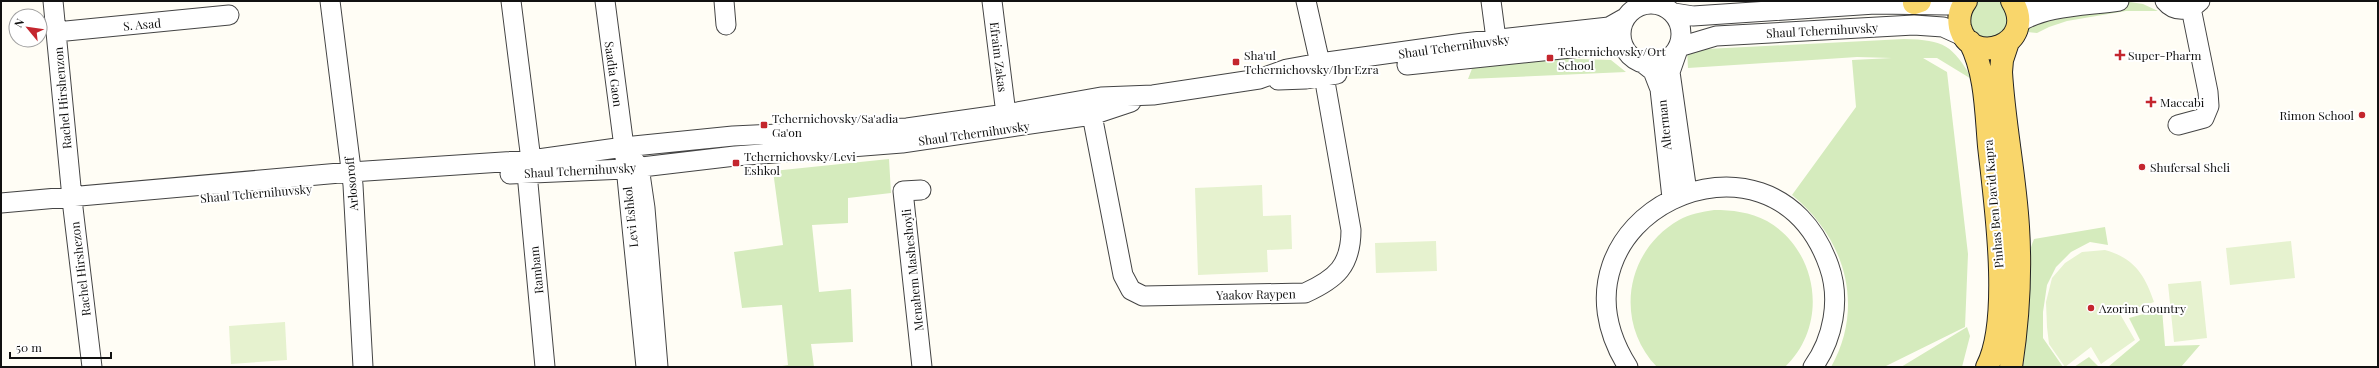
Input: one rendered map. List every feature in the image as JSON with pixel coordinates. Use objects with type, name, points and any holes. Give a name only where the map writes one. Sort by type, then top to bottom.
[{"type":"main road","name":"Pinhas Ben David Kapra","points":[[1966,1],[1960,14],[1959,22],[1975,53],[1982,84],[1997,221],[1998,324],[1992,354],[1987,367]]},
{"type":"main road","points":[[2013,1],[2017,9],[2018,23]]},
{"type":"main road","name":"Pinhas Ben David Kapra","points":[[2011,367],[2017,323],[2020,270],[2018,225],[2002,79],[2002,60],[2008,42],[2014,35],[2018,23]]},
{"type":"main road","points":[[1967,40],[1977,47],[1989,49],[2001,46],[2008,42]]},
{"type":"street","name":"Rachel Hirshenzon","points":[[53,1],[72,202]]},
{"type":"street","name":"Arlosoroff","points":[[330,1],[352,179],[363,367]]},
{"type":"street","name":"Rambam","points":[[511,1],[529,166],[545,367]]},
{"type":"street","name":"Saadia Gaon","points":[[604,1],[624,147]]},
{"type":"street","points":[[724,1],[726,26]]},
{"type":"street","name":"Efraim Zakas","points":[[992,1],[1006,114]]},
{"type":"street","name":"Yaakov Raypen","points":[[1092,115],[1123,275],[1131,290],[1143,296],[1305,293],[1319,286],[1337,274],[1345,264],[1351,244],[1351,230],[1326,67],[1306,1]]},
{"type":"street","points":[[1491,1],[1496,39]]},
{"type":"street","name":"Shaul Tchernihuvsky","points":[[1663,7],[1693,16],[1917,2],[1947,5],[1963,1]]},
{"type":"street","points":[[2013,1],[2034,1]]},
{"type":"street","points":[[2018,23],[2027,17],[2049,11],[2119,1]]},
{"type":"street","points":[[2164,2],[2179,9],[2196,4],[2206,73],[2209,106],[2204,118],[2178,125]]},
{"type":"street","points":[[1644,5],[1663,7],[1682,29],[1678,49],[1662,62],[1654,64],[1632,55],[1620,38],[1628,11],[1644,5]]},
{"type":"street","name":"Shaul Tchernihuvsky","points":[[529,166],[624,147],[739,136],[907,128],[1006,114],[1101,97],[1153,95],[1259,79],[1285,81],[1326,67],[1496,39],[1609,27],[1628,11]]},
{"type":"street","name":"S. Asad","points":[[56,32],[229,16]]},
{"type":"street","name":"Shaul Tchernihuvsky","points":[[1678,49],[1716,36],[1896,26],[1943,27],[1967,40]]},
{"type":"street","name":"Shaul Tchernihuvsky","points":[[1326,67],[1611,46],[1632,55]]},
{"type":"street","name":"Alterman","points":[[1678,49],[1670,72],[1680,195]]},
{"type":"street","name":"Alterman","points":[[1632,55],[1653,71],[1660,89],[1680,195]]},
{"type":"street","name":"Shaul Tchernihuvsky","points":[[1,203],[72,202],[529,166],[632,168],[735,156],[902,143],[1092,115],[1153,95]]},
{"type":"street","name":"Levi Eshkol","points":[[624,147],[645,208],[658,367]]},
{"type":"street","points":[[645,208],[649,188],[662,164]]},
{"type":"street","name":"Levi Eshkol","points":[[632,168],[646,367]]},
{"type":"street","points":[[1628,367],[1619,353],[1612,333],[1607,311],[1611,271],[1618,253],[1637,224],[1648,214],[1680,195],[1726,187],[1761,194],[1780,204],[1798,217],[1813,233],[1824,252],[1829,266],[1834,295],[1833,317],[1828,339],[1813,367]]},
{"type":"street","name":"Menahem Masheshoyli","points":[[921,190],[903,191],[922,367]]},
{"type":"street","name":"Shaul Tchernihuvsky","points":[[1,216],[72,202]]},
{"type":"street","name":"Rachel Hirshezon","points":[[72,202],[92,367]]},
{"type":"green space","points":[[1974,1],[2003,2],[2007,8],[2008,30],[1981,43],[1964,14]]},
{"type":"green space","points":[[2130,2],[2143,4],[2158,11],[2126,11],[2067,21],[2037,33],[2028,32],[2031,24],[2047,13]]},
{"type":"green space","points":[[1904,39],[1929,41],[1946,47],[1959,59],[1973,80],[1937,58],[1923,58],[1947,72],[1968,254],[1965,327],[1884,367],[1831,367],[1842,344],[1847,320],[1848,296],[1844,274],[1836,252],[1825,231],[1810,212],[1792,195],[1856,107],[1852,60],[1892,58],[1857,57],[1688,68],[1687,50]]},
{"type":"green space","points":[[1504,57],[1611,60],[1626,72],[1468,79],[1475,61]]},
{"type":"green space","points":[[889,159],[891,193],[848,198],[848,223],[812,225],[819,292],[851,289],[853,342],[811,344],[814,367],[776,367],[788,365],[782,305],[742,308],[734,252],[783,245],[773,171]]},
{"type":"green space","points":[[1262,185],[1263,216],[1291,215],[1292,249],[1267,250],[1268,272],[1198,275],[1195,188]]},
{"type":"green space","points":[[1714,210],[1741,212],[1754,215],[1767,221],[1785,234],[1798,251],[1807,269],[1812,290],[1812,310],[1808,331],[1799,350],[1785,367],[1657,367],[1643,349],[1635,329],[1631,309],[1632,288],[1637,268],[1647,250],[1661,233],[1687,216]]},
{"type":"green space","points":[[2105,227],[2108,245],[2090,242],[2071,252],[2056,267],[2047,285],[2043,312],[2043,338],[2063,367],[2023,367],[2025,351],[2027,269],[2029,253],[2034,239]]},
{"type":"green space","points":[[1436,241],[1437,271],[1376,273],[1375,243]]},
{"type":"green space","points":[[2291,241],[2295,278],[2230,285],[2226,248]]},
{"type":"green space","name":"Azorim Country","points":[[2105,250],[2124,258],[2137,269],[2147,284],[2154,302],[2120,314],[2135,340],[2101,364],[2091,347],[2065,367],[2049,344],[2046,302],[2052,278],[2065,263],[2082,252]]},
{"type":"green space","points":[[2201,281],[2207,338],[2174,342],[2168,284]]},
{"type":"green space","points":[[2162,309],[2165,346],[2200,345],[2181,367],[2108,367],[2140,340],[2129,318]]},
{"type":"green space","points":[[285,322],[287,360],[231,364],[229,326]]},
{"type":"green space","points":[[1967,327],[1970,336],[1962,367],[1901,367]]},
{"type":"green space","points":[[2089,357],[2099,367],[2074,367]]},
{"type":"place","name":"Super-Pharm","points":[[2120,55]]},
{"type":"place","name":"Tchernichovsky/Ort School","points":[[1550,58]]},
{"type":"place","name":"Sha'ul Tchernichovsky/Ibn Ezra","points":[[1236,62]]},
{"type":"place","name":"Maccabi","points":[[2151,102]]},
{"type":"place","name":"Rimon School","points":[[2362,115]]},
{"type":"place","name":"Tchernichovsky/Sa'adia Ga'on","points":[[764,125]]},
{"type":"place","name":"Tchernichovsky/Levi Eshkol","points":[[736,163]]},
{"type":"place","name":"Shufersal Sheli","points":[[2142,167]]},
{"type":"place","name":"Azorim Country","points":[[2091,308]]}]
